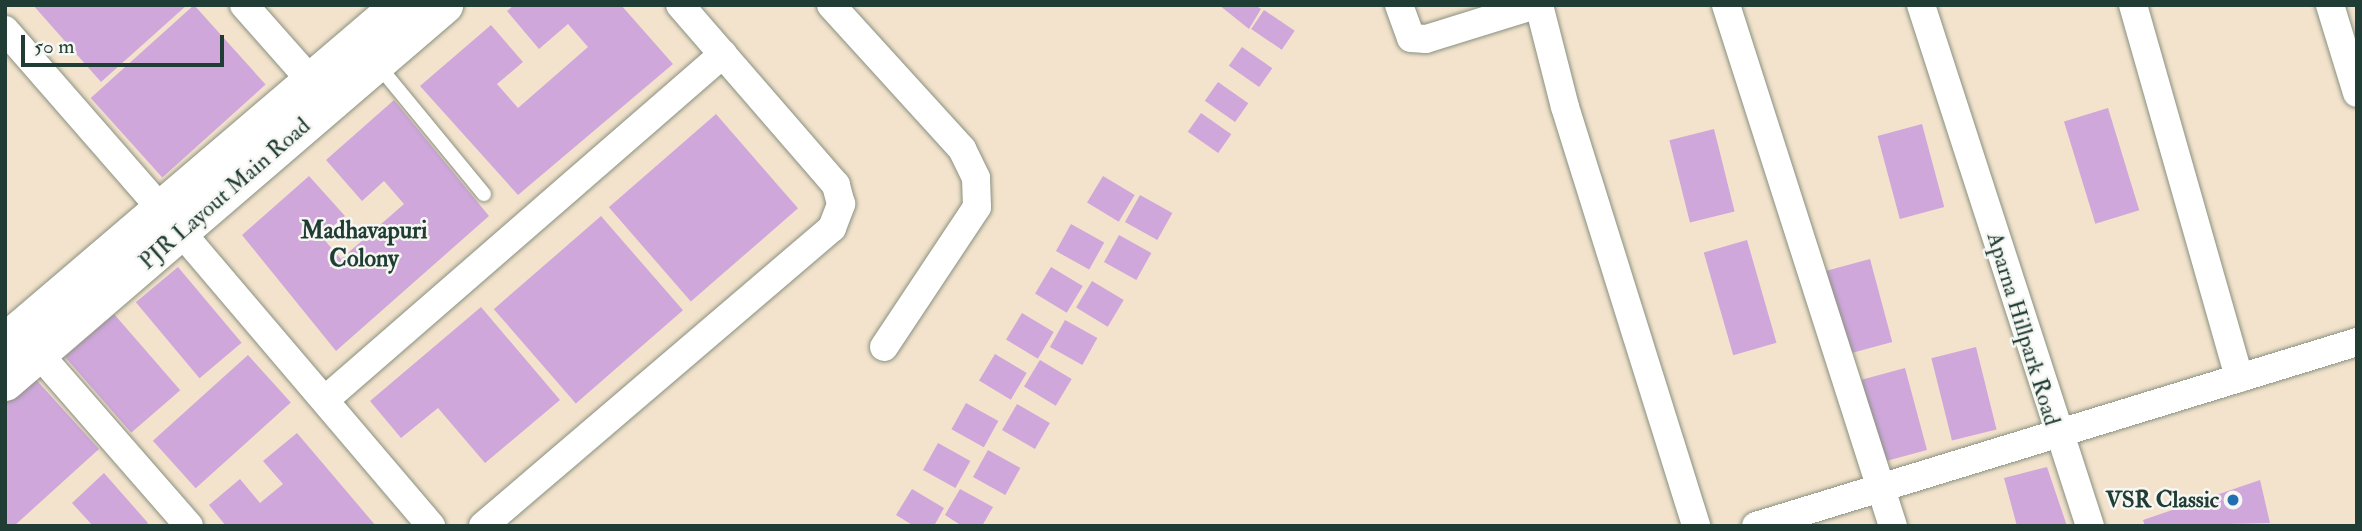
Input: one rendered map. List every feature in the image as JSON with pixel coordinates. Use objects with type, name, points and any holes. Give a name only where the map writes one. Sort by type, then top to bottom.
[{"type":"street","points":[[244,5],[313,83]]},
{"type":"street","points":[[172,222],[313,83],[401,5]]},
{"type":"street","name":"PJR Layout Main Road","points":[[5,382],[22,348],[172,222],[377,64],[444,5]]},
{"type":"street","points":[[483,526],[832,228],[841,204],[836,185],[680,5]]},
{"type":"street","points":[[831,5],[962,149],[976,178],[977,207],[884,346]]},
{"type":"street","points":[[1399,5],[1411,38],[1426,38],[1537,5],[1565,107],[1696,526]]},
{"type":"street","points":[[1726,5],[1894,526]]},
{"type":"street","name":"Aparna Hillpark Road","points":[[1756,526],[2057,434],[1922,5]]},
{"type":"street","points":[[2133,5],[2239,378]]},
{"type":"street","points":[[2330,5],[2357,93]]},
{"type":"street","points":[[5,30],[326,399],[431,526]]},
{"type":"street","points":[[326,399],[723,54]]},
{"type":"street","points":[[2091,526],[2057,434],[2357,342]]},
{"type":"street","points":[[22,348],[189,526]]},
{"type":"lane","points":[[377,64],[484,194]]},
{"type":"building","points":[[33,5],[187,5],[101,82]]},
{"type":"building","points":[[194,5],[266,85],[162,178],[91,98]]},
{"type":"building","points":[[514,5],[621,5],[673,64],[518,195],[420,86],[491,25],[523,62],[497,84],[518,108],[588,47],[568,24],[539,49],[507,11]]},
{"type":"building","points":[[1219,5],[1255,5],[1261,9],[1249,29]]},
{"type":"building","points":[[1264,10],[1295,31],[1282,50],[1251,29]]},
{"type":"building","points":[[1242,47],[1272,68],[1259,87],[1229,66]]},
{"type":"building","points":[[1218,82],[1248,103],[1235,122],[1205,101]]},
{"type":"building","points":[[394,100],[489,216],[336,351],[242,235],[309,176],[345,216],[321,236],[341,259],[404,204],[384,181],[362,201],[326,160]]},
{"type":"building","points":[[2108,108],[2139,210],[2095,224],[2064,121]]},
{"type":"building","points":[[1201,113],[1231,134],[1218,153],[1188,132]]},
{"type":"building","points":[[716,114],[798,208],[691,301],[609,207]]},
{"type":"building","points":[[1922,124],[1944,207],[1900,219],[1878,136]]},
{"type":"building","points":[[1714,129],[1735,211],[1690,223],[1669,140]]},
{"type":"building","points":[[1103,176],[1135,195],[1119,222],[1087,203]]},
{"type":"building","points":[[1140,195],[1172,213],[1157,240],[1125,222]]},
{"type":"building","points":[[601,216],[683,310],[576,403],[494,309]]},
{"type":"building","points":[[1071,224],[1104,242],[1089,270],[1056,251]]},
{"type":"building","points":[[1119,235],[1151,253],[1136,280],[1104,262]]},
{"type":"building","points":[[1747,240],[1776,343],[1733,355],[1704,252]]},
{"type":"building","points":[[1870,259],[1892,342],[1848,354],[1826,271]]},
{"type":"building","points":[[178,267],[242,343],[200,378],[136,302]]},
{"type":"building","points":[[1051,267],[1083,286],[1067,313],[1035,294]]},
{"type":"building","points":[[1092,281],[1124,300],[1108,327],[1076,308]]},
{"type":"building","points":[[481,307],[560,400],[485,463],[438,408],[401,438],[370,401]]},
{"type":"building","points":[[1022,313],[1054,332],[1038,359],[1006,340]]},
{"type":"building","points":[[114,314],[180,390],[131,433],[65,357]]},
{"type":"building","points":[[1065,320],[1097,338],[1082,365],[1050,347]]},
{"type":"building","points":[[1976,347],[1997,429],[1952,441],[1931,358]]},
{"type":"building","points":[[995,354],[1027,373],[1011,400],[979,381]]},
{"type":"building","points":[[248,355],[291,403],[196,488],[153,441]]},
{"type":"building","points":[[1040,360],[1072,379],[1056,406],[1024,387]]},
{"type":"building","points":[[1905,368],[1927,450],[1884,462],[1862,380]]},
{"type":"building","points":[[30,373],[99,449],[14,526],[7,526],[5,395]]},
{"type":"building","points":[[966,403],[998,421],[984,447],[951,429]]},
{"type":"building","points":[[1017,404],[1050,423],[1035,449],[1002,430]]},
{"type":"building","points":[[297,433],[376,526],[226,526],[209,505],[240,479],[260,503],[283,484],[263,461]]},
{"type":"building","points":[[938,443],[970,461],[955,488],[923,470]]},
{"type":"building","points":[[988,450],[1020,468],[1005,495],[973,477]]},
{"type":"building","points":[[2047,467],[2067,526],[2017,526],[2004,478]]},
{"type":"building","points":[[104,473],[148,523],[145,526],[93,526],[72,503]]},
{"type":"building","name":"VSR Classic","points":[[2260,480],[2270,523],[2145,526],[2143,520]]},
{"type":"building","points":[[912,489],[944,508],[934,526],[914,526],[896,515]]},
{"type":"building","points":[[960,489],[993,507],[982,526],[962,526],[945,515]]},
{"type":"place","name":"VSR Classic","points":[[2233,500]]},
{"type":"district","name":"Madhavapuri Colony","points":[[364,245]]}]
